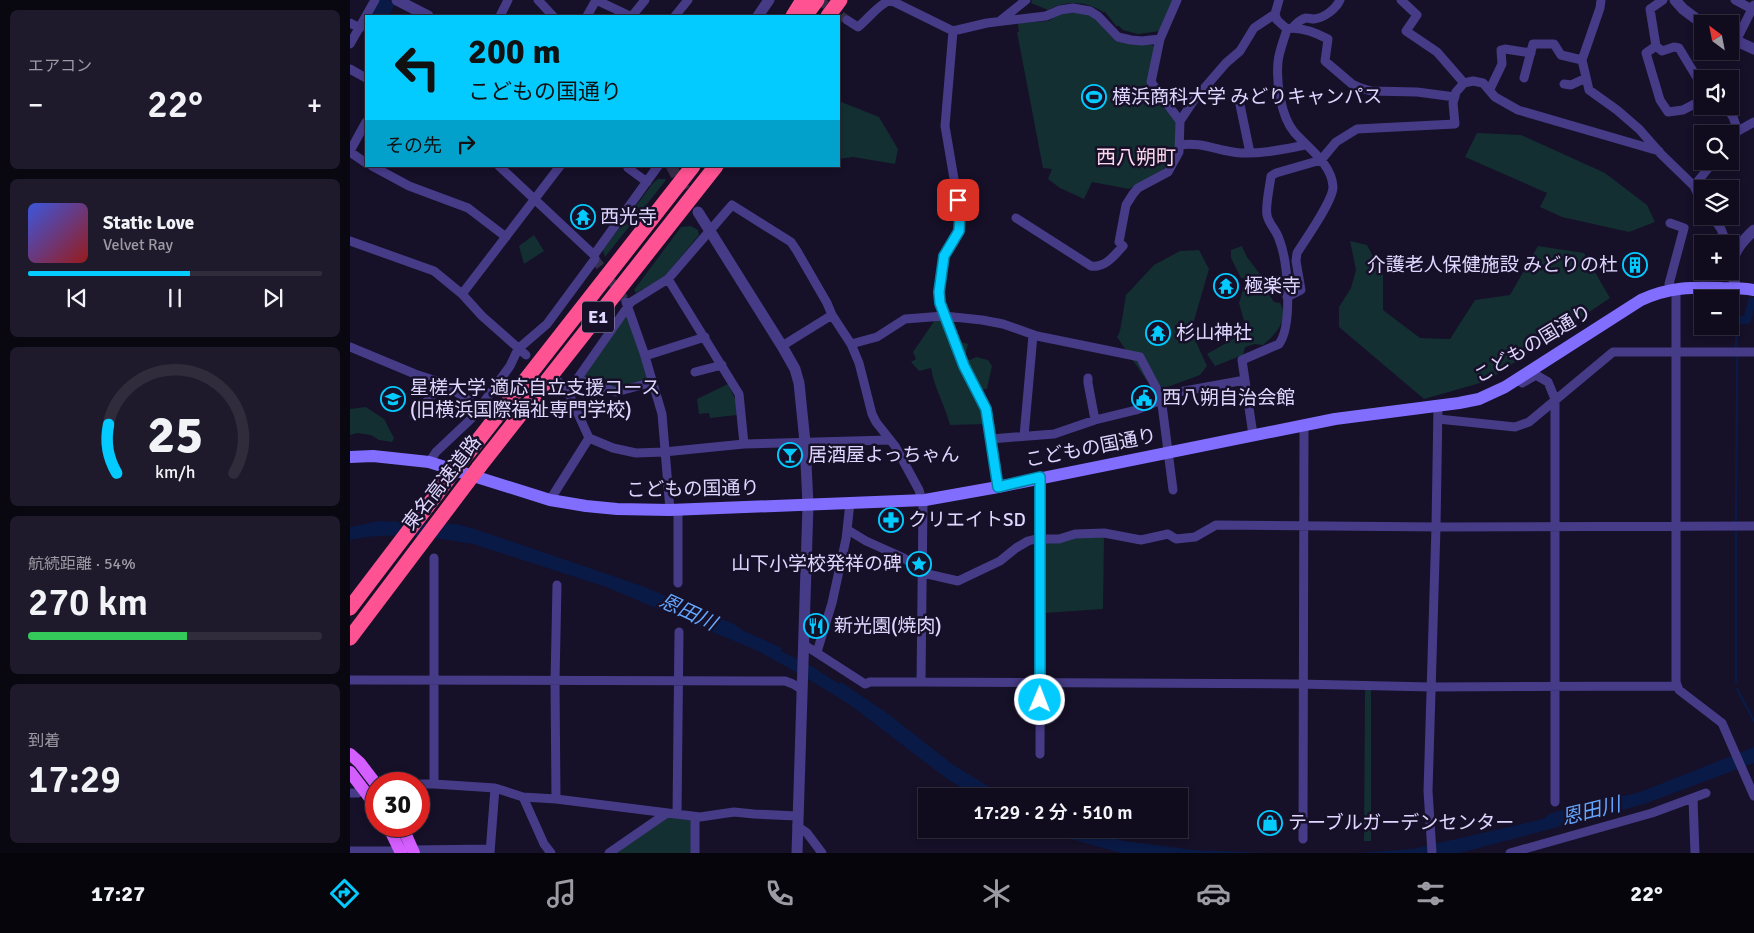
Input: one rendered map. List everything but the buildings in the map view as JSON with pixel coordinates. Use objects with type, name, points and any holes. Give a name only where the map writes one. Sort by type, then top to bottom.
[{"type":"highway","points":[[793,15],[803,0]]},
{"type":"highway","points":[[806,15],[817,0]]},
{"type":"highway","points":[[829,15],[840,0]]},
{"type":"highway","name":"東名高速道路","points":[[350,608],[461,462],[692,167]]},
{"type":"highway","name":"東名高速道路","points":[[350,638],[479,467],[715,167]]},
{"type":"main road","name":"こどもの国通り","points":[[350,457],[373,456],[429,462],[550,500],[586,506],[674,510],[920,500],[998,487],[1253,434],[1379,412],[1480,399],[1505,387],[1641,300],[1657,292],[1693,287],[1753,288]]},
{"type":"main road","points":[[350,754],[367,772]]},
{"type":"main road","points":[[350,772],[365,792]]},
{"type":"main road","points":[[396,837],[407,852]]},
{"type":"main road","points":[[404,837],[407,852]]},
{"type":"street","points":[[367,15],[375,0]]},
{"type":"street","points":[[397,0],[426,15]]},
{"type":"street","points":[[500,15],[508,0]]},
{"type":"street","points":[[538,0],[551,15]]},
{"type":"street","points":[[588,15],[596,0],[629,15]]},
{"type":"street","points":[[632,15],[645,0]]},
{"type":"street","points":[[678,15],[688,0]]},
{"type":"street","points":[[759,15],[769,0]]},
{"type":"street","points":[[847,20],[858,27],[880,4],[890,0],[953,30],[1046,16],[1060,10],[1073,8],[1090,11],[1098,16],[1118,37],[1142,41],[1160,39]]},
{"type":"street","points":[[999,22],[1026,0]]},
{"type":"street","points":[[1177,0],[1160,39],[1151,82],[1180,121]]},
{"type":"street","points":[[1268,0],[1276,7],[1277,20],[1290,28],[1316,32],[1328,39],[1325,61],[1352,84],[1371,91],[1417,92],[1455,98]]},
{"type":"street","points":[[1287,297],[1301,290],[1296,261],[1297,254],[1332,193],[1333,187],[1330,174],[1322,160],[1292,130],[1284,116],[1278,63],[1290,28],[1305,18],[1314,19],[1324,16],[1333,10],[1340,0]]},
{"type":"street","points":[[1400,0],[1417,14],[1406,31],[1437,52],[1464,83]]},
{"type":"street","points":[[1601,0],[1582,60],[1589,90],[1639,129],[1694,186]]},
{"type":"street","points":[[1663,0],[1650,9],[1656,46],[1662,51],[1674,47],[1679,48],[1694,73]]},
{"type":"street","points":[[1676,0],[1683,9],[1694,17]]},
{"type":"street","points":[[1735,0],[1753,8],[1739,30]]},
{"type":"street","points":[[1016,218],[1091,266],[1096,267],[1111,259],[1123,246],[1119,242],[1122,235],[1126,204],[1138,188],[1168,172],[1179,152],[1180,121],[1194,100],[1226,63],[1240,51],[1254,28],[1276,7]]},
{"type":"street","points":[[350,44],[365,19]]},
{"type":"street","points":[[350,23],[360,28]]},
{"type":"street","points":[[953,30],[945,126],[960,214],[959,231],[945,255],[939,292],[944,316],[964,366],[986,409],[998,487]]},
{"type":"street","points":[[1739,42],[1754,49]]},
{"type":"street","points":[[1524,78],[1533,44],[1554,44],[1560,55],[1582,60]]},
{"type":"street","points":[[1656,46],[1646,53],[1660,100],[1668,112],[1683,110],[1694,104]]},
{"type":"street","points":[[1488,89],[1491,87],[1502,64],[1500,50],[1531,53]]},
{"type":"street","points":[[350,69],[365,77]]},
{"type":"street","points":[[1564,84],[1571,85],[1586,78]]},
{"type":"street","points":[[1253,434],[1242,360],[1279,344],[1287,324],[1284,252],[1279,236],[1267,215],[1271,176],[1322,160],[1336,142],[1358,129],[1456,124],[1453,102],[1456,92],[1464,83],[1480,82],[1495,96],[1518,110],[1659,151]]},
{"type":"street","points":[[1238,95],[1250,153]]},
{"type":"street","points":[[1739,130],[1754,122]]},
{"type":"street","points":[[365,124],[350,152],[365,161]]},
{"type":"street","points":[[1180,145],[1200,144],[1226,151],[1266,153],[1306,145]]},
{"type":"street","points":[[374,167],[409,186],[468,208],[506,237]]},
{"type":"street","points":[[500,167],[533,200],[594,255]]},
{"type":"street","points":[[462,294],[559,167]]},
{"type":"street","points":[[429,462],[436,452],[473,417],[506,372],[518,349],[553,318],[595,259],[594,255],[657,167]]},
{"type":"street","points":[[628,168],[647,182]]},
{"type":"street","points":[[1699,180],[1707,170]]},
{"type":"street","points":[[568,392],[627,303],[668,279],[732,206],[791,242],[827,303],[832,315],[851,344],[859,363],[872,414],[876,422],[895,446],[919,490],[920,500],[923,504],[921,682]]},
{"type":"street","points":[[698,212],[782,346],[799,383],[805,442],[808,505],[797,853]]},
{"type":"street","points":[[1670,222],[1684,228],[1670,284],[1676,293],[1677,686],[1679,690],[1722,723],[1754,796]]},
{"type":"street","points":[[1739,245],[1754,230]]},
{"type":"street","points":[[350,241],[434,271],[462,294],[482,316],[526,355]]},
{"type":"street","points":[[668,279],[740,394],[744,444]]},
{"type":"street","points":[[1734,280],[1735,288]]},
{"type":"street","points":[[627,303],[662,414],[664,452],[674,510],[678,583]]},
{"type":"street","points":[[782,346],[832,315]]},
{"type":"street","points":[[851,344],[876,337],[905,319],[944,316],[1003,324],[1033,335],[1140,357],[1161,397],[1173,490]]},
{"type":"street","points":[[1024,436],[1033,335]]},
{"type":"street","points":[[645,356],[705,337]]},
{"type":"street","points":[[350,347],[443,383],[480,408]]},
{"type":"street","points":[[1438,419],[1515,427],[1529,422],[1613,352],[1754,352]]},
{"type":"street","points":[[695,372],[722,365]]},
{"type":"street","points":[[1505,387],[1517,386],[1536,375],[1548,382],[1555,399],[1555,802]]},
{"type":"street","points":[[1088,378],[1095,420]]},
{"type":"street","points":[[577,379],[616,392],[653,382]]},
{"type":"street","points":[[991,439],[1054,434],[1095,420],[1136,410],[1156,402],[1168,394],[1245,380]]},
{"type":"street","points":[[559,382],[568,392],[589,438],[629,452],[664,452],[744,444],[889,440]]},
{"type":"street","points":[[414,416],[443,383]]},
{"type":"street","points":[[1432,853],[1428,791],[1438,405]]},
{"type":"street","points":[[1303,839],[1304,425]]},
{"type":"street","points":[[550,500],[589,438]]},
{"type":"street","points":[[1040,477],[1040,754]]},
{"type":"street","points":[[817,652],[832,603],[848,530],[850,503]]},
{"type":"street","points":[[848,530],[866,541],[904,558],[923,574],[960,581],[1000,562],[1021,544],[1028,541],[1059,539],[1076,534],[1104,533],[1141,540],[1168,534],[1176,539],[1195,536],[1216,525],[1436,527],[1754,526]]},
{"type":"street","points":[[434,558],[434,784]]},
{"type":"street","points":[[556,799],[555,681],[557,585]]},
{"type":"street","points":[[677,814],[679,632]]},
{"type":"street","points":[[803,646],[817,652],[865,684],[870,682],[1040,682],[1432,687],[1677,686]]},
{"type":"street","points":[[350,680],[785,681],[801,688]]},
{"type":"street","points":[[430,784],[495,788],[523,797],[556,799],[695,817],[734,812],[798,821],[822,853]]},
{"type":"street","points":[[350,851],[490,851],[495,788]]},
{"type":"street","points":[[1510,853],[1652,813],[1706,793]]},
{"type":"street","points":[[523,797],[544,844],[551,853]]},
{"type":"street","points":[[1693,798],[1694,853]]},
{"type":"street","points":[[609,853],[667,813]]},
{"type":"street","points":[[695,817],[695,853]]},
{"type":"green space","name":"横浜商科大学 みどりキャンパス","points":[[1032,0],[1173,0],[1160,31],[1138,34],[1116,26],[1105,12],[1096,8],[1083,4],[1069,3],[1048,10],[1031,3]]},
{"type":"green space","name":"横浜商科大学 みどりキャンパス","points":[[1069,12],[1093,17],[1116,39],[1149,44],[1158,49],[1151,84],[1178,124],[1175,150],[1163,170],[1129,189],[1092,182],[1084,199],[1060,188],[1048,179],[1052,169],[1043,168],[1017,32],[1019,32],[1019,23],[1049,21],[1058,14]]},
{"type":"green space","points":[[840,101],[879,117],[898,149],[895,164],[853,157],[840,159]]},
{"type":"green space","points":[[1477,133],[1521,135],[1605,173],[1647,205],[1655,222],[1629,232],[1562,217],[1540,207],[1547,193],[1465,157]]},
{"type":"green space","points":[[658,179],[666,180],[605,257],[603,250],[653,183]]},
{"type":"green space","points":[[691,226],[698,230],[699,235],[664,277],[636,293],[634,290],[681,227]]},
{"type":"green space","points":[[534,235],[544,251],[524,264],[519,246]]},
{"type":"green space","points":[[1350,241],[1367,245],[1383,275],[1383,310],[1420,338],[1450,339],[1475,300],[1510,295],[1538,246],[1584,253],[1610,298],[1487,381],[1424,399],[1339,327],[1339,307],[1351,288],[1356,270]]},
{"type":"green space","points":[[1242,246],[1247,257],[1262,277],[1251,281],[1241,278],[1231,258],[1231,250]]},
{"type":"green space","points":[[1199,250],[1209,269],[1191,331],[1207,366],[1200,375],[1165,388],[1147,381],[1117,337],[1120,331],[1126,295],[1154,265],[1180,251]]},
{"type":"green space","points":[[1277,275],[1265,288],[1274,302],[1280,303],[1283,309],[1282,321],[1276,332],[1263,345],[1255,344],[1245,347],[1243,355],[1215,366],[1207,354],[1247,331],[1239,303],[1244,286],[1269,276]]},
{"type":"green space","points":[[626,312],[651,381],[617,390],[581,377]]},
{"type":"green space","points":[[942,319],[981,403],[985,424],[950,425],[931,368],[919,371],[911,362],[916,359],[913,352],[935,320]]},
{"type":"green space","points":[[957,341],[968,344],[965,357],[970,360],[976,357],[988,360],[992,366],[987,389],[981,389],[977,383]]},
{"type":"green space","points":[[728,384],[736,401],[737,415],[710,418],[709,413],[699,414],[697,399]]},
{"type":"green space","points":[[366,407],[384,419],[394,438],[392,442],[379,440],[371,435],[357,433],[350,435],[350,409]]},
{"type":"green space","points":[[1104,536],[1103,609],[1044,613],[1044,542],[1075,537]]},
{"type":"green space","points":[[1365,689],[1371,689],[1371,841],[1364,841]]},
{"type":"green space","points":[[668,817],[690,820],[692,823],[692,853],[614,853]]},
{"type":"water","points":[[379,0],[388,0],[396,4],[389,15],[371,15]]},
{"type":"water","name":"恩田川","points":[[379,521],[456,524],[642,586],[734,624],[742,630],[782,648],[781,651],[813,667],[839,684],[841,682],[887,713],[952,764],[991,788],[962,788],[946,778],[850,705],[758,651],[606,587],[473,544],[427,537],[396,535],[350,540],[350,527]]},
{"type":"water","name":"恩田川","points":[[1754,747],[1754,763],[1644,804],[1460,853],[1357,853],[1412,849],[1543,819],[1551,813],[1640,792]]},
{"type":"water","points":[[1067,838],[1112,838],[1194,850],[1268,853],[1121,853]]},
{"type":"waterway","points":[[1739,320],[1747,320],[1752,301]]},
{"type":"waterway","points":[[1736,335],[1736,348]]},
{"type":"waterway","points":[[1736,523],[1737,355]]},
{"type":"waterway","points":[[1736,528],[1736,682]]},
{"type":"waterway","points":[[1737,689],[1754,721]]},
{"type":"tunnel","points":[[819,0],[847,20]]},
{"type":"tunnel","points":[[672,167],[693,204]]},
{"type":"tunnel","points":[[595,259],[625,300]]},
{"type":"place","name":"横浜商科大学 みどりキャンパス","points":[[1094,97]]},
{"type":"place","name":"西光寺","points":[[583,217]]},
{"type":"place","name":"介護老人保健施設 みどりの杜","points":[[1635,265]]},
{"type":"place","name":"極楽寺","points":[[1226,286]]},
{"type":"place","name":"杉山神社","points":[[1158,333]]},
{"type":"place","name":"西八朔自治会館","points":[[1144,398]]},
{"type":"place","name":"星槎大学 適応自立支援コース (旧横浜国際福祉専門学校)","points":[[393,399]]},
{"type":"place","name":"居酒屋よっちゃん","points":[[790,455]]},
{"type":"place","name":"クリエイトSD","points":[[891,520]]},
{"type":"place","name":"山下小学校発祥の碑","points":[[919,564]]},
{"type":"place","name":"新光園(焼肉)","points":[[816,626]]},
{"type":"place","name":"テーブルガーデンセンター","points":[[1270,823]]},
{"type":"district","name":"西八朔町","points":[[1136,157]]},
{"type":"route","points":[[958,200],[960,214],[959,231],[944,256],[939,292],[940,303],[964,366],[986,409],[998,487],[1040,477],[1040,700]]}]
